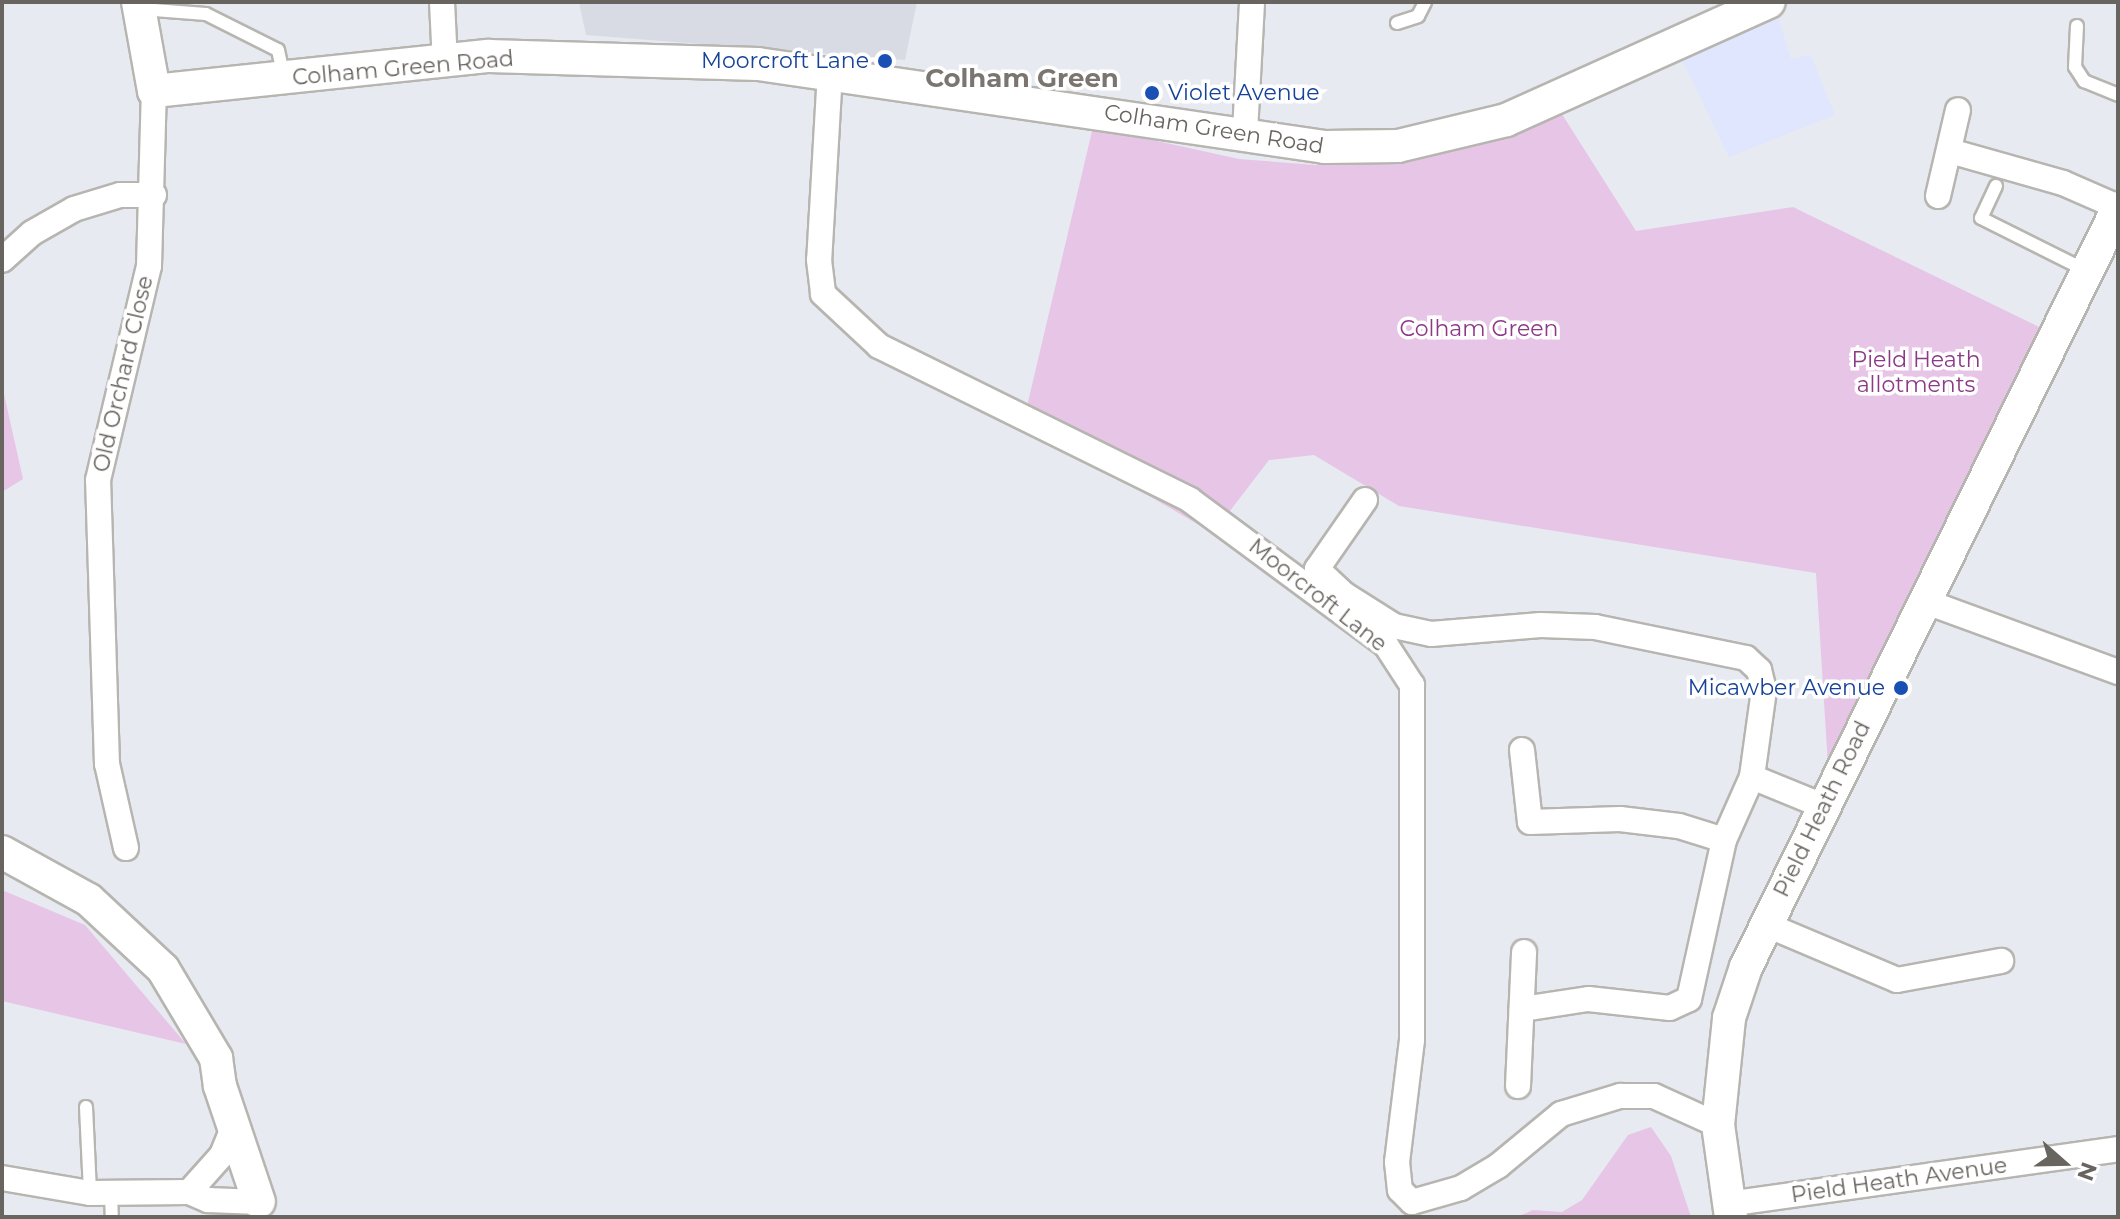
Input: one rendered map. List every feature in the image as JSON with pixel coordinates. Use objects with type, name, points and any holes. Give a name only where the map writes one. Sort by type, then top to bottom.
[{"type":"street","points":[[442,2],[445,64]]},
{"type":"street","points":[[1245,132],[1252,2]]},
{"type":"street","name":"Colham Green Road","points":[[154,91],[445,64],[489,56],[758,64],[1245,132],[1317,147],[1398,146],[1494,123],[1575,93],[1769,2]]},
{"type":"street","points":[[140,6],[154,91]]},
{"type":"street","name":"Moorcroft Lane","points":[[830,72],[819,260],[823,294],[879,346],[1190,500],[1386,645],[1412,685],[1412,1040],[1397,1162],[1400,1190],[1412,1202],[1461,1188],[1498,1166],[1561,1114],[1620,1096],[1654,1096],[1718,1125]]},
{"type":"street","name":"Old Orchard Close","points":[[126,848],[107,764],[98,480],[149,266],[154,195],[154,91]]},
{"type":"street","points":[[1938,196],[1958,110]]},
{"type":"street","points":[[1950,151],[2063,183],[2118,208]]},
{"type":"street","points":[[2,260],[32,233],[74,209],[120,195],[154,195]]},
{"type":"street","name":"Pield Heath Road","points":[[1730,1211],[1718,1125],[1729,1018],[1767,925],[1823,806],[2118,208]]},
{"type":"street","points":[[1365,500],[1317,569],[1345,595],[1394,626],[1431,634],[1541,625],[1595,627],[1746,658],[1759,670],[1764,690],[1752,777],[1724,840],[1689,999],[1670,1008],[1588,999],[1522,1009]]},
{"type":"street","points":[[1924,601],[2118,672]]},
{"type":"street","points":[[1522,750],[1530,822],[1620,819],[1679,826],[1724,840]]},
{"type":"street","points":[[1752,777],[1823,806]]},
{"type":"street","points":[[2,852],[72,888],[141,946],[175,986],[216,1058],[234,1077],[250,1107],[260,1142],[260,1209]]},
{"type":"street","points":[[1767,925],[1897,980],[2001,961]]},
{"type":"street","points":[[1518,1086],[1524,952]]},
{"type":"street","points":[[216,1058],[260,1209]]},
{"type":"street","points":[[189,1192],[222,1155],[234,1125]]},
{"type":"street","name":"Pield Heath Avenue","points":[[1730,1211],[2118,1149]]},
{"type":"street","points":[[2,1178],[105,1201],[189,1192],[208,1200],[260,1209]]},
{"type":"lane","points":[[1397,23],[1418,16],[1425,2]]},
{"type":"lane","points":[[140,6],[206,14],[278,50],[284,80]]},
{"type":"lane","points":[[2077,26],[2075,67],[2084,81],[2118,95]]},
{"type":"lane","points":[[1996,186],[1981,218],[2088,271]]},
{"type":"lane","points":[[86,1107],[105,1201]]},
{"type":"shaded area","points":[[579,2],[917,2],[905,60],[586,35]]},
{"type":"shaded area","points":[[1774,3],[1791,59],[1811,55],[1835,115],[1729,157],[1677,50]]},
{"type":"green space","name":"Colham Green","points":[[1560,111],[1636,231],[1793,207],[2041,328],[1828,766],[1816,573],[1399,506],[1314,455],[1269,460],[1213,533],[1023,423],[1093,127],[1239,159],[1315,165],[1431,150]]},
{"type":"green space","points":[[2,385],[23,479],[2,492]]},
{"type":"green space","points":[[2,890],[85,925],[186,1044],[2,1001]]},
{"type":"green space","points":[[1651,1127],[1671,1156],[1691,1217],[1517,1217],[1533,1210],[1562,1212],[1582,1200],[1628,1135]]},
{"type":"place","name":"Moorcroft Lane","points":[[885,61]]},
{"type":"place","name":"Violet Avenue","points":[[1152,93]]},
{"type":"place","name":"Micawber Avenue","points":[[1901,688]]},
{"type":"district","name":"Colham Green","points":[[1022,79]]},
{"type":"park label","name":"Pield Heath allotments","points":[[1916,372]]}]
